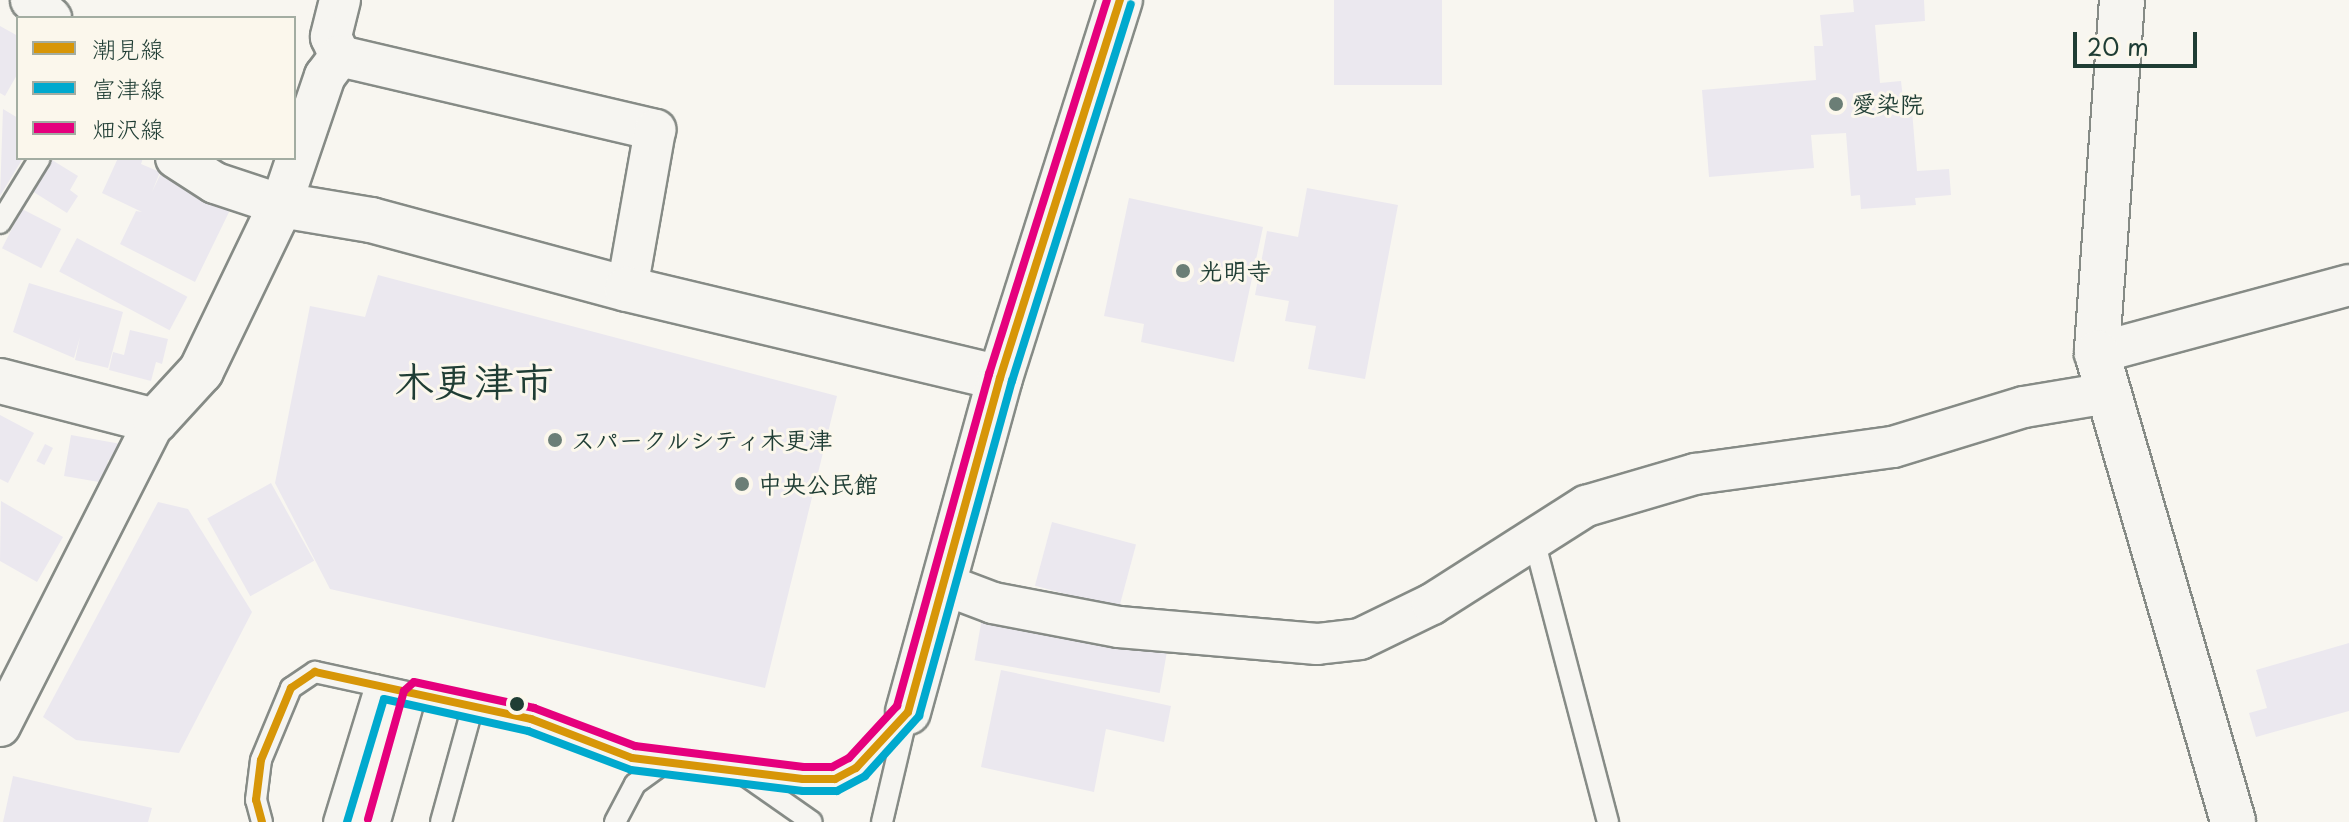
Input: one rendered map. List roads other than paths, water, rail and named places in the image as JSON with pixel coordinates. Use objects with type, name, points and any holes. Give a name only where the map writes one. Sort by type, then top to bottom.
[{"type":"street","points":[[31,0],[49,16]]},
{"type":"street","points":[[340,0],[331,37],[340,56]]},
{"type":"street","points":[[908,712],[1000,378],[1120,0]]},
{"type":"street","points":[[2122,0],[2102,373],[2233,822]]},
{"type":"street","points":[[0,726],[155,421],[201,371],[281,205],[325,76],[340,56]]},
{"type":"street","points":[[340,56],[655,130],[627,289]]},
{"type":"street","points":[[179,160],[215,183],[281,205],[371,220],[627,289],[1000,378]]},
{"type":"street","points":[[943,584],[993,603],[1119,627],[1317,644],[1360,639],[1432,604],[1586,506],[1695,474],[1893,447],[2024,407],[2102,373],[2349,285]]},
{"type":"street","points":[[0,381],[155,421]]},
{"type":"lane","points":[[0,223],[39,160]]},
{"type":"lane","points":[[1534,540],[1608,822]]},
{"type":"lane","points":[[262,822],[255,779],[291,688],[315,672],[531,719],[632,758],[835,779],[856,768],[908,712]]},
{"type":"lane","points":[[334,822],[376,685]]},
{"type":"lane","points":[[380,822],[416,694]]},
{"type":"lane","points":[[441,822],[473,706]]},
{"type":"lane","points":[[882,822],[908,712]]},
{"type":"lane","points":[[615,822],[635,784],[668,760]]},
{"type":"lane","points":[[739,771],[812,822]]},
{"type":"place","name":"愛染院","points":[[1836,104]]},
{"type":"place","name":"光明寺","points":[[1183,271]]},
{"type":"place","name":"スパークルシティ木更津","points":[[555,440]]},
{"type":"place","name":"中央公民館","points":[[742,484]]},
{"type":"district","name":"木更津市","points":[[474,380]]}]
